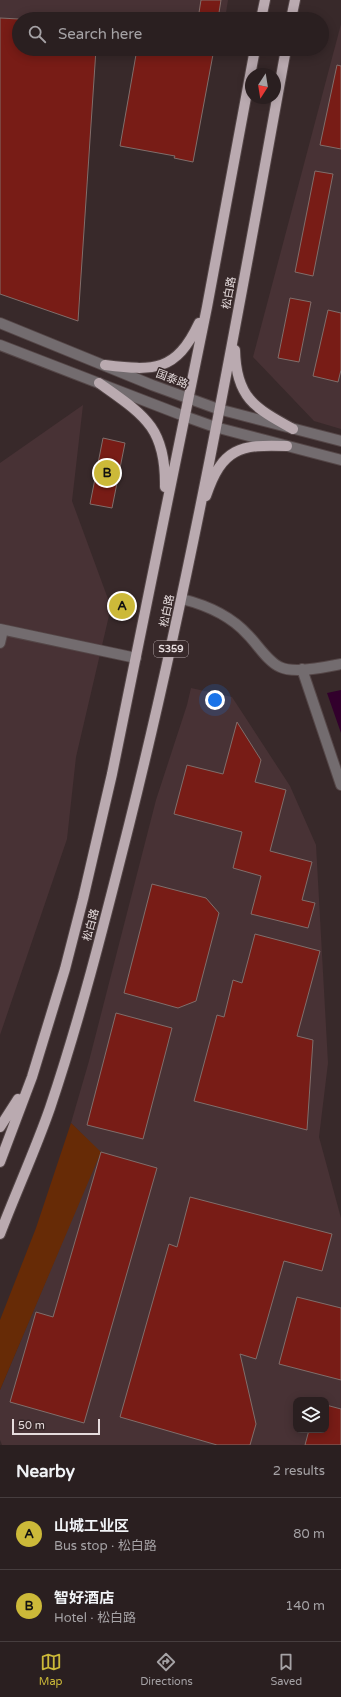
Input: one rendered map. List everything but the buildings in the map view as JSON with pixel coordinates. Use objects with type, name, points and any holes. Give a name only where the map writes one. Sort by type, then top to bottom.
[{"type":"main road","points":[[262,12],[265,0]]},
{"type":"main road","points":[[292,12],[295,0]]},
{"type":"main road","name":"松白路","points":[[32,1077],[65,969],[112,774],[188,398],[254,56]]},
{"type":"main road","name":"松白路","points":[[0,1234],[49,1110],[106,918],[145,762],[182,599],[234,331],[285,56]]},
{"type":"main road","points":[[105,365],[149,368],[164,365],[177,357],[185,349],[193,336],[206,306]]},
{"type":"main road","points":[[234,331],[235,363],[238,379],[244,392],[252,403],[263,412],[294,429]]},
{"type":"main road","points":[[98,383],[140,413],[156,435],[163,452],[165,470],[165,513]]},
{"type":"main road","points":[[195,532],[213,478],[227,457],[239,449],[251,446],[287,446]]},
{"type":"main road","points":[[0,1162],[32,1077]]},
{"type":"main road","name":"S359","points":[[0,1127],[32,1077]]},
{"type":"street","name":"国泰路","points":[[0,323],[218,409],[341,441]]},
{"type":"street","points":[[0,345],[215,427],[341,460]]},
{"type":"street","points":[[182,599],[200,603],[238,624],[272,662],[280,668],[292,670],[341,664]]},
{"type":"street","points":[[0,643],[1,629],[136,658]]},
{"type":"street","points":[[302,669],[341,784]]},
{"type":"shaded area","points":[[0,0],[228,0],[226,12],[12,12],[12,19],[0,18]]},
{"type":"shaded area","points":[[341,24],[341,429],[314,421],[253,357]]},
{"type":"shaded area","points":[[83,405],[72,501],[111,607],[76,757],[67,839],[0,1035],[0,463]]},
{"type":"shaded area","points":[[191,688],[232,697],[290,786],[316,845],[328,1063],[319,1137],[341,1218],[341,1445],[2,1445],[0,1440],[0,1390],[100,1152],[71,1123],[89,1061],[156,800],[187,705]]},
{"type":"shaded area","points":[[341,690],[341,733],[327,693]]},
{"type":"shaded area","points":[[71,1123],[101,1152],[0,1390],[0,1320],[36,1228]]},
{"type":"place","name":"智好酒店","points":[[107,473]]},
{"type":"place","name":"山城工业区","points":[[122,606]]}]
